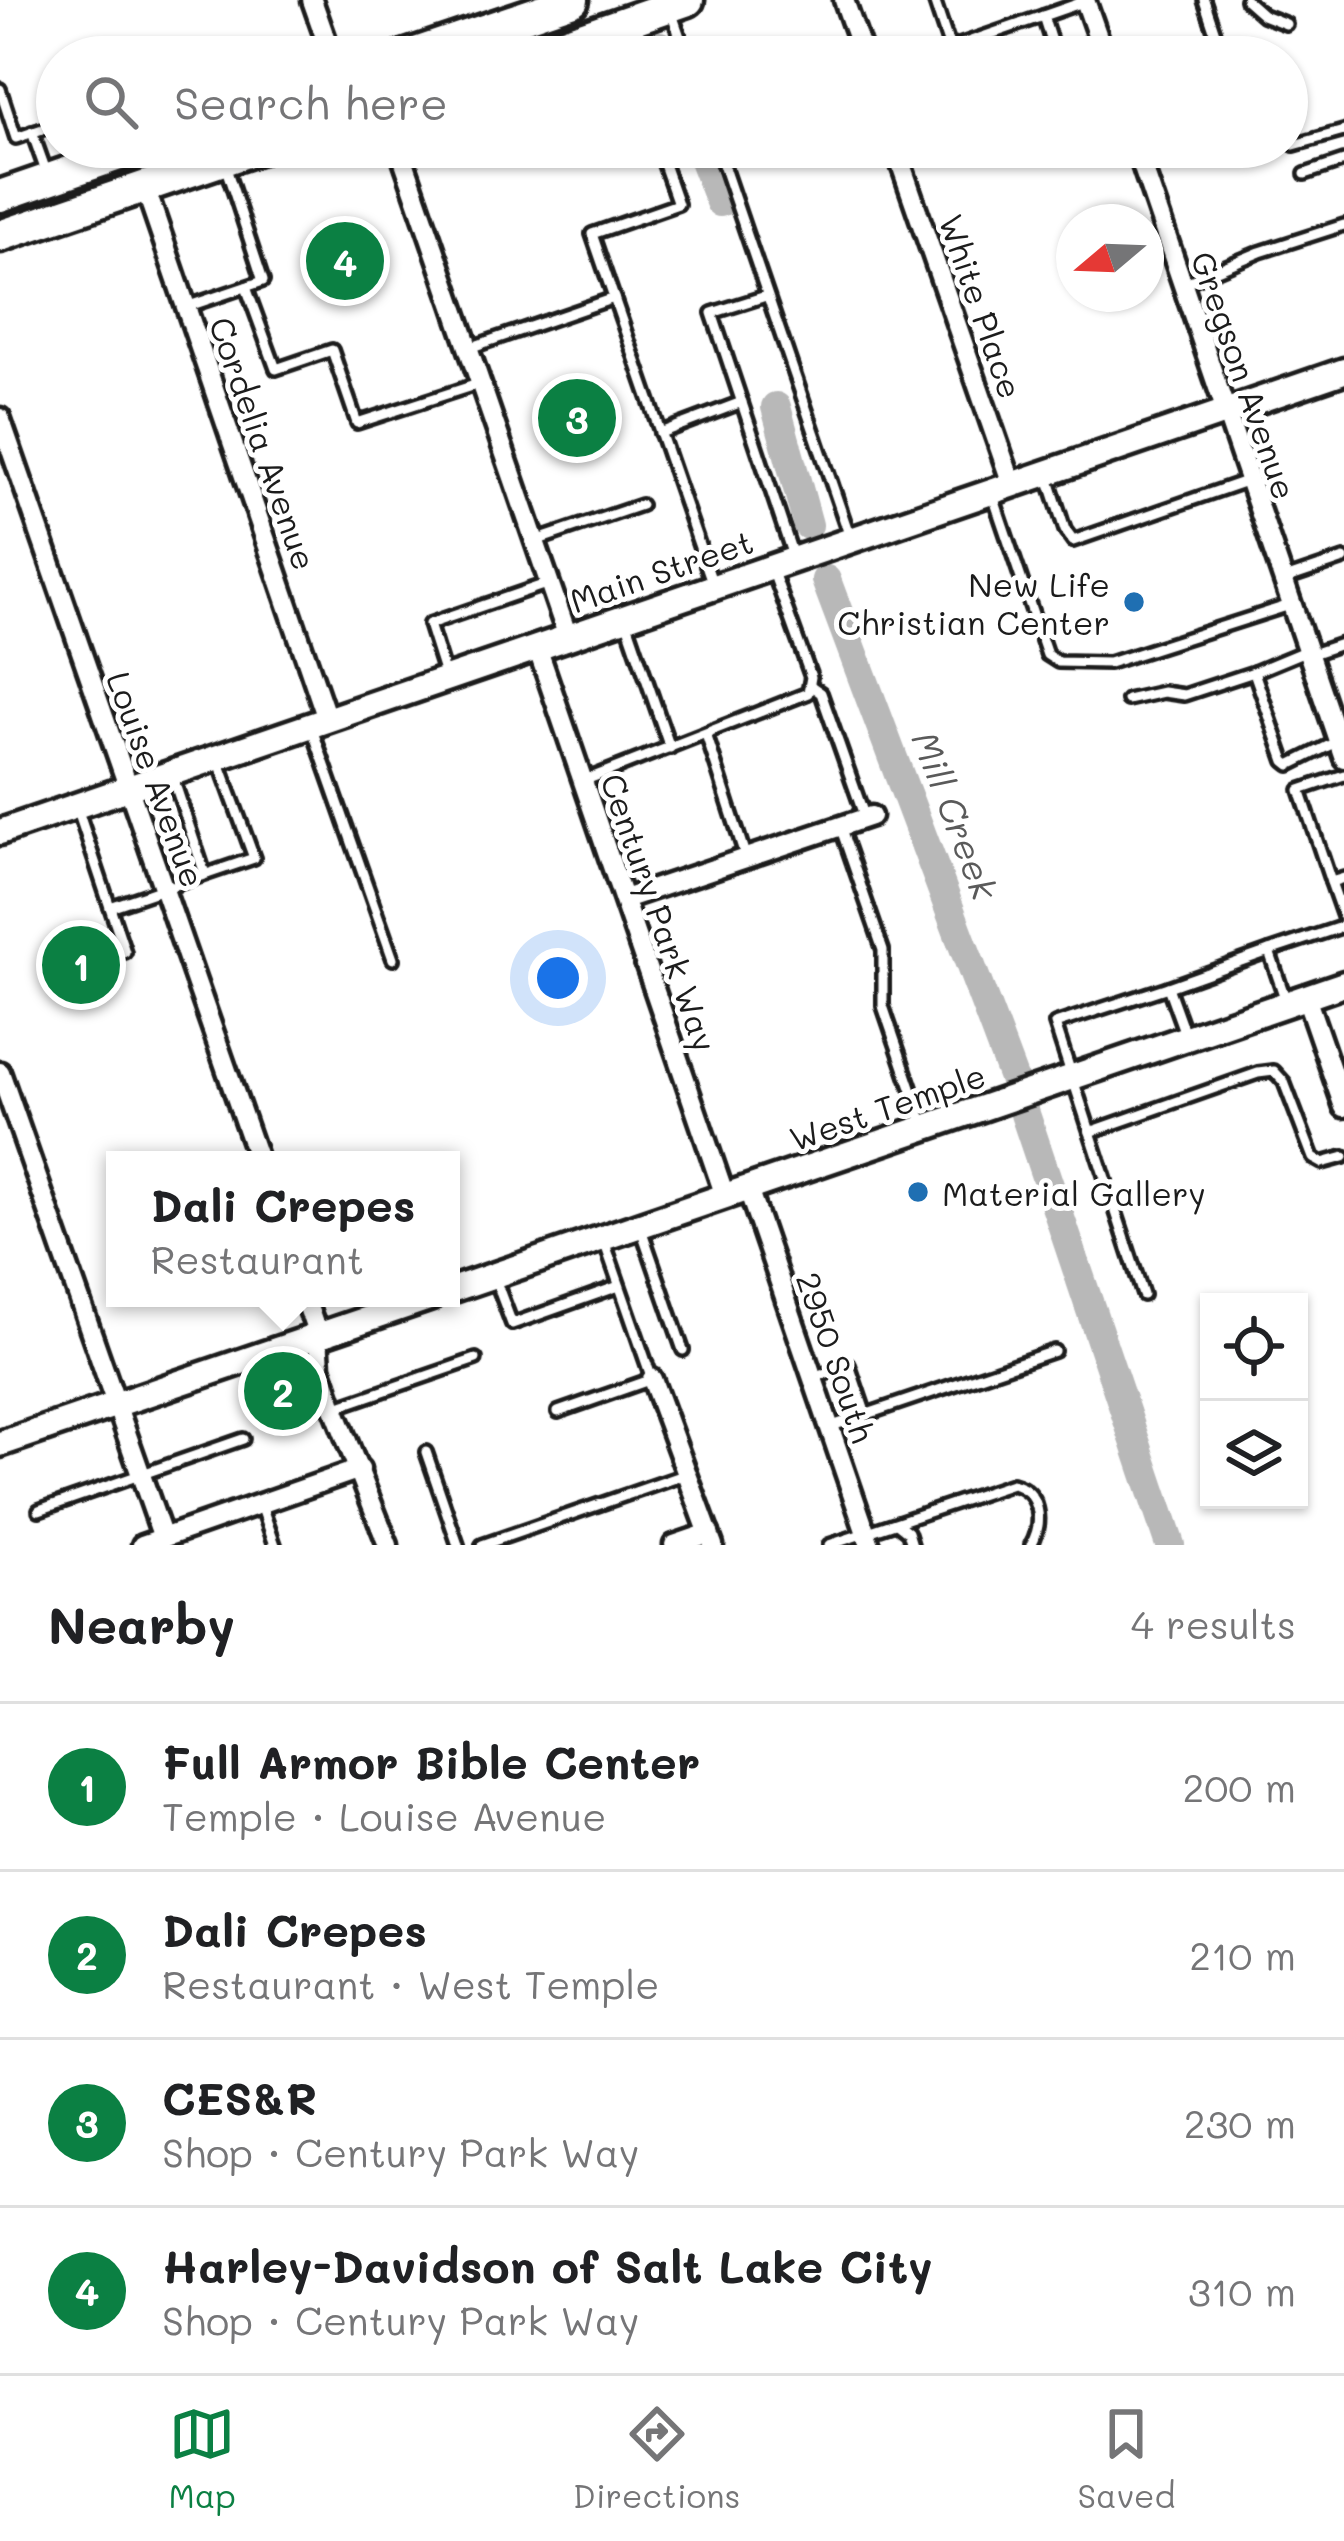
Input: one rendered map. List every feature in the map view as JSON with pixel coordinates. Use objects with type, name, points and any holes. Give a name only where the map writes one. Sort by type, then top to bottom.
[{"type":"main road","points":[[457,36],[531,7],[572,0]]},
{"type":"main road","points":[[584,36],[679,3]]},
{"type":"main road","points":[[0,196],[81,168]]},
{"type":"main road","points":[[0,236],[200,168]]},
{"type":"street","points":[[312,0],[325,36]]},
{"type":"street","points":[[844,0],[857,36]]},
{"type":"street","points":[[1086,1],[1098,36]]},
{"type":"street","points":[[406,168],[568,637]]},
{"type":"street","name":"White Place","points":[[902,168],[1001,488]]},
{"type":"street","name":"Gregson Avenue","points":[[1143,168],[1282,580],[1340,735]]},
{"type":"street","name":"Cordelia Avenue","points":[[145,187],[319,722]]},
{"type":"street","name":"Main Street","points":[[0,832],[1344,371]]},
{"type":"street","name":"Louise Avenue","points":[[0,418],[254,1151]]},
{"type":"street","name":"Century Park Way","points":[[537,647],[624,899],[737,1192]]},
{"type":"street","points":[[624,899],[868,817]]},
{"type":"street","name":"West Temple","points":[[460,1287],[1344,984]]},
{"type":"street","points":[[1296,1000],[1344,1107]]},
{"type":"street","points":[[0,1072],[163,1538]]},
{"type":"street","name":"2950 South","points":[[737,1192],[813,1378],[868,1539]]},
{"type":"street","points":[[308,1307],[318,1336],[320,1367],[388,1545]]},
{"type":"street","points":[[0,1444],[403,1307]]},
{"type":"street","points":[[652,1379],[711,1539],[674,1545]]},
{"type":"street","points":[[142,1545],[360,1469]]},
{"type":"lane","points":[[934,0],[946,36]]},
{"type":"lane","points":[[1204,0],[1216,36]]},
{"type":"lane","points":[[1246,0],[1264,15],[1286,24]]},
{"type":"lane","points":[[984,36],[1086,1]]},
{"type":"lane","points":[[679,3],[684,36]]},
{"type":"lane","points":[[1042,16],[1049,36]]},
{"type":"lane","points":[[0,89],[16,138],[36,131]]},
{"type":"lane","points":[[1308,141],[1344,131]]},
{"type":"lane","points":[[32,132],[36,143]]},
{"type":"lane","points":[[1304,175],[1344,161]]},
{"type":"lane","points":[[45,168],[49,179]]},
{"type":"lane","points":[[186,307],[263,281],[226,168]]},
{"type":"lane","points":[[665,168],[678,204],[592,234],[713,587]]},
{"type":"lane","points":[[724,168],[851,540]]},
{"type":"lane","points":[[1183,284],[1344,225]]},
{"type":"lane","points":[[246,287],[276,369],[332,350],[357,423],[481,383]]},
{"type":"lane","points":[[766,296],[712,314],[742,402],[811,686],[820,693],[868,817]]},
{"type":"lane","points":[[469,348],[614,298]]},
{"type":"lane","points":[[660,433],[742,402]]},
{"type":"lane","points":[[1046,472],[1073,541],[1249,481]]},
{"type":"lane","points":[[1001,488],[1047,655],[1058,662],[1109,663],[1291,604]]},
{"type":"lane","points":[[535,542],[641,505]]},
{"type":"lane","points":[[1282,580],[1344,559]]},
{"type":"lane","points":[[446,679],[429,624],[549,583]]},
{"type":"lane","points":[[625,617],[670,748]]},
{"type":"lane","points":[[1126,700],[1163,692],[1184,695],[1344,643]]},
{"type":"lane","points":[[1254,672],[1286,764],[1305,760],[1340,735]]},
{"type":"lane","points":[[583,781],[800,698],[811,686]]},
{"type":"lane","points":[[319,722],[393,959]]},
{"type":"lane","points":[[706,734],[746,858]]},
{"type":"lane","points":[[110,907],[254,858],[218,757]]},
{"type":"lane","points":[[171,773],[205,874]]},
{"type":"lane","points":[[1143,1295],[1055,1024],[1344,922],[1300,790],[1344,775]]},
{"type":"lane","points":[[76,806],[125,952]]},
{"type":"lane","points":[[840,826],[883,950],[883,1006],[925,1128]]},
{"type":"lane","points":[[1331,882],[1344,878]]},
{"type":"lane","points":[[1269,951],[1296,1000]]},
{"type":"lane","points":[[1168,987],[1186,1038]]},
{"type":"lane","points":[[1090,1132],[1274,1071],[1284,1082],[1313,1158],[1322,1163],[1344,1157]]},
{"type":"lane","points":[[640,1226],[683,1349]]},
{"type":"lane","points":[[558,1412],[652,1379],[603,1238]]},
{"type":"lane","points":[[494,1276],[512,1324],[619,1286]]},
{"type":"lane","points":[[829,1427],[1054,1351]]},
{"type":"lane","points":[[334,1408],[476,1359]]},
{"type":"lane","points":[[813,1378],[849,1365],[866,1414]]},
{"type":"lane","points":[[39,1510],[243,1439]]},
{"type":"lane","points":[[426,1452],[458,1545]]},
{"type":"lane","points":[[482,1545],[687,1474]]},
{"type":"lane","points":[[829,1545],[868,1539],[1012,1484],[1025,1487],[1036,1501],[1040,1527],[1031,1545]]},
{"type":"lane","points":[[261,1504],[275,1545]]},
{"type":"lane","points":[[898,1524],[908,1532],[912,1545]]},
{"type":"waterway","name":"Mill Creek","points":[[707,168],[720,202]]},
{"type":"waterway","name":"Mill Creek","points":[[776,407],[808,525]]},
{"type":"waterway","name":"Mill Creek","points":[[826,580],[1013,1078]]},
{"type":"waterway","name":"Mill Creek","points":[[1025,1114],[1170,1545]]},
{"type":"place","name":"Harley-Davidson of Salt Lake City","points":[[345,261]]},
{"type":"place","name":"CES&R","points":[[577,418]]},
{"type":"place","name":"New Life Christian Center","points":[[1134,602]]},
{"type":"place","name":"Full Armor Bible Center","points":[[81,965]]},
{"type":"place","name":"Material Gallery","points":[[918,1192]]},
{"type":"place","name":"Dali Crepes","points":[[283,1391]]}]
